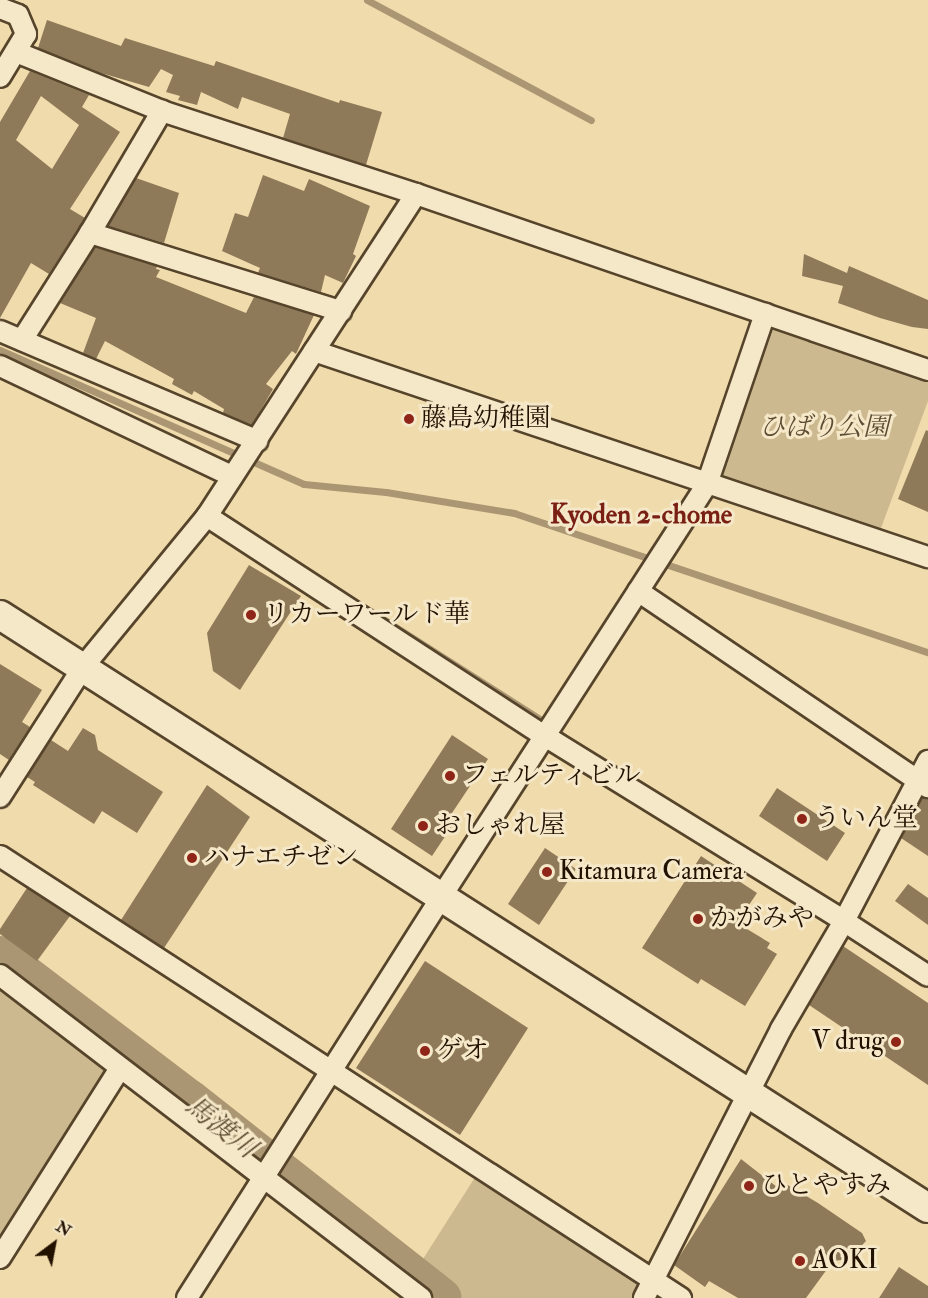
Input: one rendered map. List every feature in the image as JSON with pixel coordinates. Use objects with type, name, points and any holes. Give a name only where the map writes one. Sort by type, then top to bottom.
[{"type":"street","points":[[0,8],[18,15],[26,34],[0,77]]},
{"type":"street","points":[[16,52],[162,111],[416,194],[928,370]]},
{"type":"street","points":[[22,340],[90,233],[162,111]]},
{"type":"street","points":[[0,797],[83,667],[207,516],[232,476],[258,441],[416,194]]},
{"type":"street","points":[[90,233],[341,311]]},
{"type":"street","points":[[188,1298],[441,897],[707,484],[765,314]]},
{"type":"street","points":[[0,331],[258,441]]},
{"type":"street","points":[[314,351],[928,557]]},
{"type":"street","points":[[0,366],[232,476]]},
{"type":"street","points":[[207,516],[545,736],[844,921],[928,976]]},
{"type":"street","points":[[638,591],[923,783]]},
{"type":"street","points":[[0,615],[928,1208]]},
{"type":"street","points":[[649,1289],[781,1029],[923,783],[928,761]]},
{"type":"street","points":[[0,856],[332,1072],[649,1289],[681,1298]]},
{"type":"street","points":[[0,975],[421,1298]]},
{"type":"street","points":[[0,1258],[120,1068]]},
{"type":"green space","name":"ひばり公園","points":[[765,314],[928,370],[928,401],[877,539],[707,484]]},
{"type":"green space","points":[[0,979],[115,1069],[0,1251]]},
{"type":"green space","points":[[479,1171],[680,1298],[451,1298],[416,1270]]},
{"type":"building","points":[[47,20],[121,46],[125,38],[214,66],[216,61],[339,103],[340,100],[382,112],[366,165],[283,138],[290,114],[242,97],[238,109],[201,92],[197,105],[178,100],[180,96],[166,92],[173,75],[161,69],[149,87],[101,73],[38,48]]},
{"type":"building","points":[[30,71],[89,95],[82,107],[120,132],[70,209],[85,218],[49,274],[31,263],[0,318],[0,122]],"holes":[[[41,96],[79,125],[52,169],[16,140]]]},
{"type":"building","points":[[263,175],[304,191],[309,179],[370,206],[353,254],[356,256],[343,283],[325,275],[321,292],[258,273],[260,268],[222,251],[235,213],[248,217]]},
{"type":"building","points":[[136,178],[179,193],[164,243],[108,226]]},
{"type":"building","points":[[95,247],[157,266],[156,269],[160,270],[156,277],[246,313],[254,297],[314,315],[296,354],[292,351],[266,384],[273,389],[252,425],[223,413],[224,409],[194,391],[192,395],[172,384],[174,379],[105,341],[96,359],[83,353],[96,318],[60,303]]},
{"type":"building","points":[[804,254],[847,273],[849,266],[928,300],[928,329],[880,318],[838,303],[843,286],[802,276]]},
{"type":"building","points":[[926,430],[928,431],[928,512],[898,499]]},
{"type":"building","points":[[249,565],[301,596],[240,690],[213,671],[207,633]]},
{"type":"building","points":[[0,664],[42,690],[22,722],[30,727],[9,760],[0,754]]},
{"type":"building","points":[[83,728],[95,735],[98,750],[163,792],[137,833],[102,811],[94,824],[33,785],[35,782],[27,777],[51,740],[68,751]]},
{"type":"building","points":[[452,735],[488,759],[448,819],[454,823],[432,856],[391,829]]},
{"type":"building","points":[[207,785],[250,817],[164,948],[121,920]]},
{"type":"building","points":[[777,788],[845,833],[827,861],[759,816]]},
{"type":"building","points":[[922,797],[928,799],[928,856],[901,838]]},
{"type":"building","points":[[545,848],[576,869],[539,925],[508,904]]},
{"type":"building","points":[[701,856],[757,893],[737,923],[770,943],[767,948],[777,954],[745,1006],[701,979],[698,984],[642,948]]},
{"type":"building","points":[[908,884],[928,898],[928,925],[895,901]]},
{"type":"building","points":[[27,888],[70,916],[37,961],[0,934],[0,929]]},
{"type":"building","name":"V drug","points":[[843,946],[928,1003],[928,1085],[809,1005]]},
{"type":"building","points":[[425,961],[528,1028],[460,1135],[356,1068]]},
{"type":"building","points":[[741,1159],[777,1187],[781,1181],[818,1203],[862,1233],[866,1241],[849,1259],[833,1261],[806,1298],[738,1298],[709,1281],[705,1287],[674,1265]]},
{"type":"building","points":[[899,1267],[928,1286],[928,1298],[879,1298]]},
{"type":"waterway","points":[[367,0],[591,120]]},
{"type":"waterway","points":[[0,350],[304,484],[386,492],[514,513],[928,652]]},
{"type":"waterway","points":[[364,607],[548,724],[568,740]]},
{"type":"waterway","name":"馬渡川","points":[[0,956],[190,1100],[442,1298]]},
{"type":"place","name":"藤島幼稚園","points":[[409,419]]},
{"type":"place","name":"リカーワールド華","points":[[251,615]]},
{"type":"place","name":"フェルティビル","points":[[450,776]]},
{"type":"place","name":"ういん堂","points":[[802,819]]},
{"type":"place","name":"おしゃれ屋","points":[[423,826]]},
{"type":"place","name":"ハナエチゼン","points":[[192,858]]},
{"type":"place","name":"Kitamura Camera","points":[[547,872]]},
{"type":"place","name":"かがみや","points":[[698,919]]},
{"type":"place","name":"V drug","points":[[896,1042]]},
{"type":"place","name":"ゲオ","points":[[425,1051]]},
{"type":"place","name":"ひとやすみ","points":[[749,1186]]},
{"type":"place","name":"AOKI","points":[[800,1261]]},
{"type":"district","name":"Kyoden 2-chome","points":[[641,515]]}]
